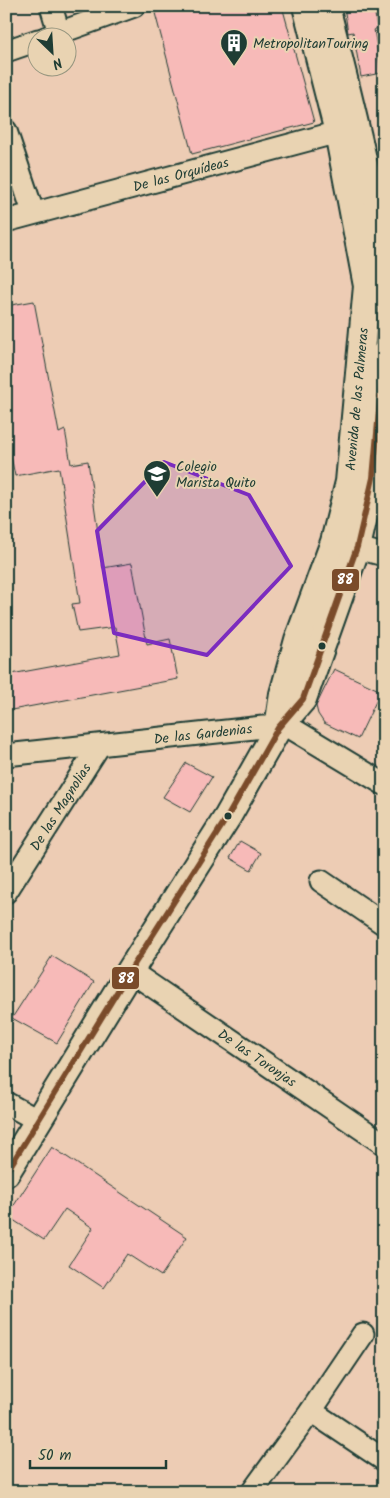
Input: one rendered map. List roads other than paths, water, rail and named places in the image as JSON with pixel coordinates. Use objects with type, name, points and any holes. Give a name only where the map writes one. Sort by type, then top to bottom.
[{"type":"street","points":[[51,6],[52,28]]},
{"type":"street","points":[[72,28],[134,6]]},
{"type":"street","name":"Avenida de las Palmeras","points":[[306,6],[379,237],[384,276]]},
{"type":"street","name":"Avenida de las Palmeras","points":[[326,6],[347,131],[367,286],[345,544]]},
{"type":"street","points":[[6,52],[28,44]]},
{"type":"street","points":[[6,131],[33,212]]},
{"type":"street","name":"De las Orquídeas","points":[[6,220],[347,131]]},
{"type":"street","name":"Avenida de las Palmeras","points":[[6,1173],[37,1120],[228,816],[278,728],[303,699],[345,544],[373,478],[384,355]]},
{"type":"street","points":[[345,544],[384,555]]},
{"type":"street","name":"De las Gardenias","points":[[6,755],[263,727],[291,728],[384,784]]},
{"type":"street","name":"De las Magnolias","points":[[8,888],[99,746]]},
{"type":"street","points":[[321,881],[384,924]]},
{"type":"street","name":"De las Toronjas","points":[[130,971],[384,1144]]},
{"type":"street","points":[[6,1103],[37,1120]]},
{"type":"street","points":[[252,1492],[312,1410],[362,1334]]},
{"type":"street","points":[[312,1410],[384,1460]]},
{"type":"place","name":"MetropolitanTouring","points":[[234,67]]},
{"type":"place","name":"Colegio Marista Quito","points":[[157,498]]}]
